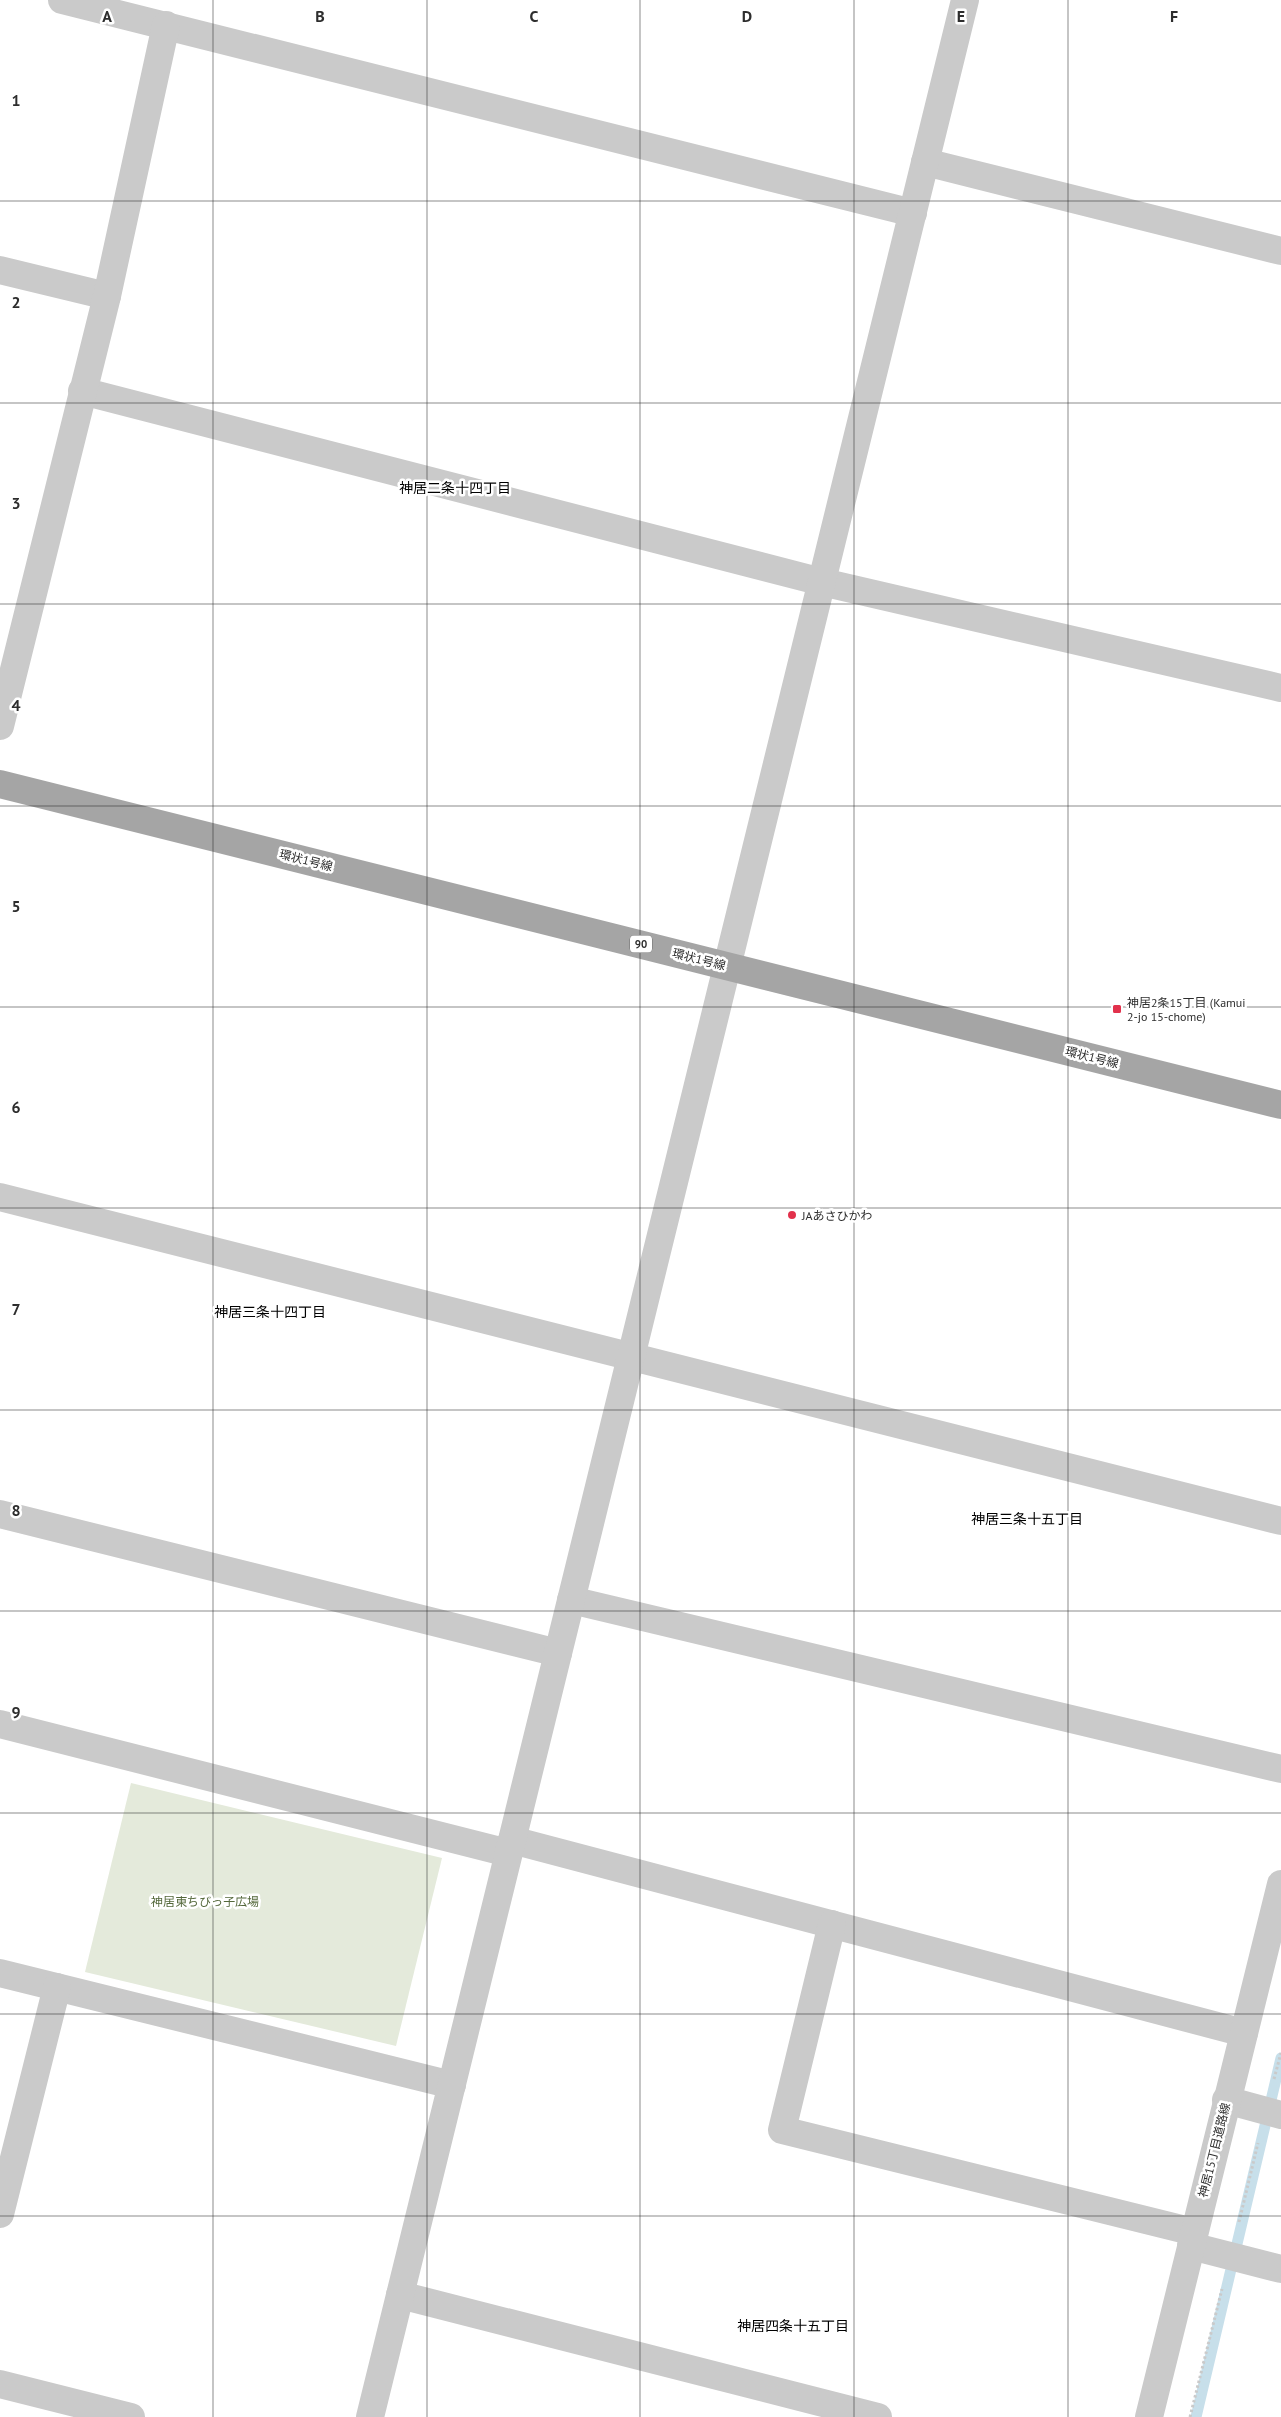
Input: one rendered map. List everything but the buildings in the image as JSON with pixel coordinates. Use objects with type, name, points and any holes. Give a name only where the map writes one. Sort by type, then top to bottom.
[{"type":"main road","name":"環状1号線","points":[[0,784],[1281,1105]]},
{"type":"street","points":[[62,0],[156,16],[913,212]]},
{"type":"street","points":[[370,2417],[966,0]]},
{"type":"street","points":[[0,726],[107,296],[156,16]]},
{"type":"street","points":[[926,162],[1281,250]]},
{"type":"street","points":[[0,270],[107,296]]},
{"type":"street","points":[[82,391],[822,582],[1281,688]]},
{"type":"street","points":[[0,1197],[1281,1521]]},
{"type":"street","points":[[0,1514],[558,1653]]},
{"type":"street","points":[[571,1600],[1281,1769]]},
{"type":"street","points":[[0,1724],[832,1924],[1244,2033]]},
{"type":"street","name":"神居15丁目道路線","points":[[1149,2417],[1281,1884]]},
{"type":"street","points":[[832,1924],[782,2130],[1193,2239],[1281,2269]]},
{"type":"street","points":[[0,1973],[452,2085]]},
{"type":"street","points":[[0,2214],[56,1987]]},
{"type":"street","points":[[1226,2100],[1281,2115]]},
{"type":"street","points":[[400,2295],[878,2417]]},
{"type":"street","points":[[0,2384],[131,2417]]},
{"type":"green space","name":"神居東ちびっ子広場","points":[[131,1783],[442,1858],[396,2046],[85,1972]]},
{"type":"waterway","points":[[1196,2417],[1281,2058]]},
{"type":"place","name":"神居2条15丁目 (Kamui 2-jo 15-chome)","points":[[1117,1009]]},
{"type":"place","name":"JAあさひかわ","points":[[792,1215]]},
{"type":"district","name":"神居二条十四丁目","points":[[455,488]]},
{"type":"district","name":"神居三条十四丁目","points":[[270,1312]]},
{"type":"district","name":"神居三条十五丁目","points":[[1027,1519]]},
{"type":"district","name":"神居四条十五丁目","points":[[793,2326]]}]
